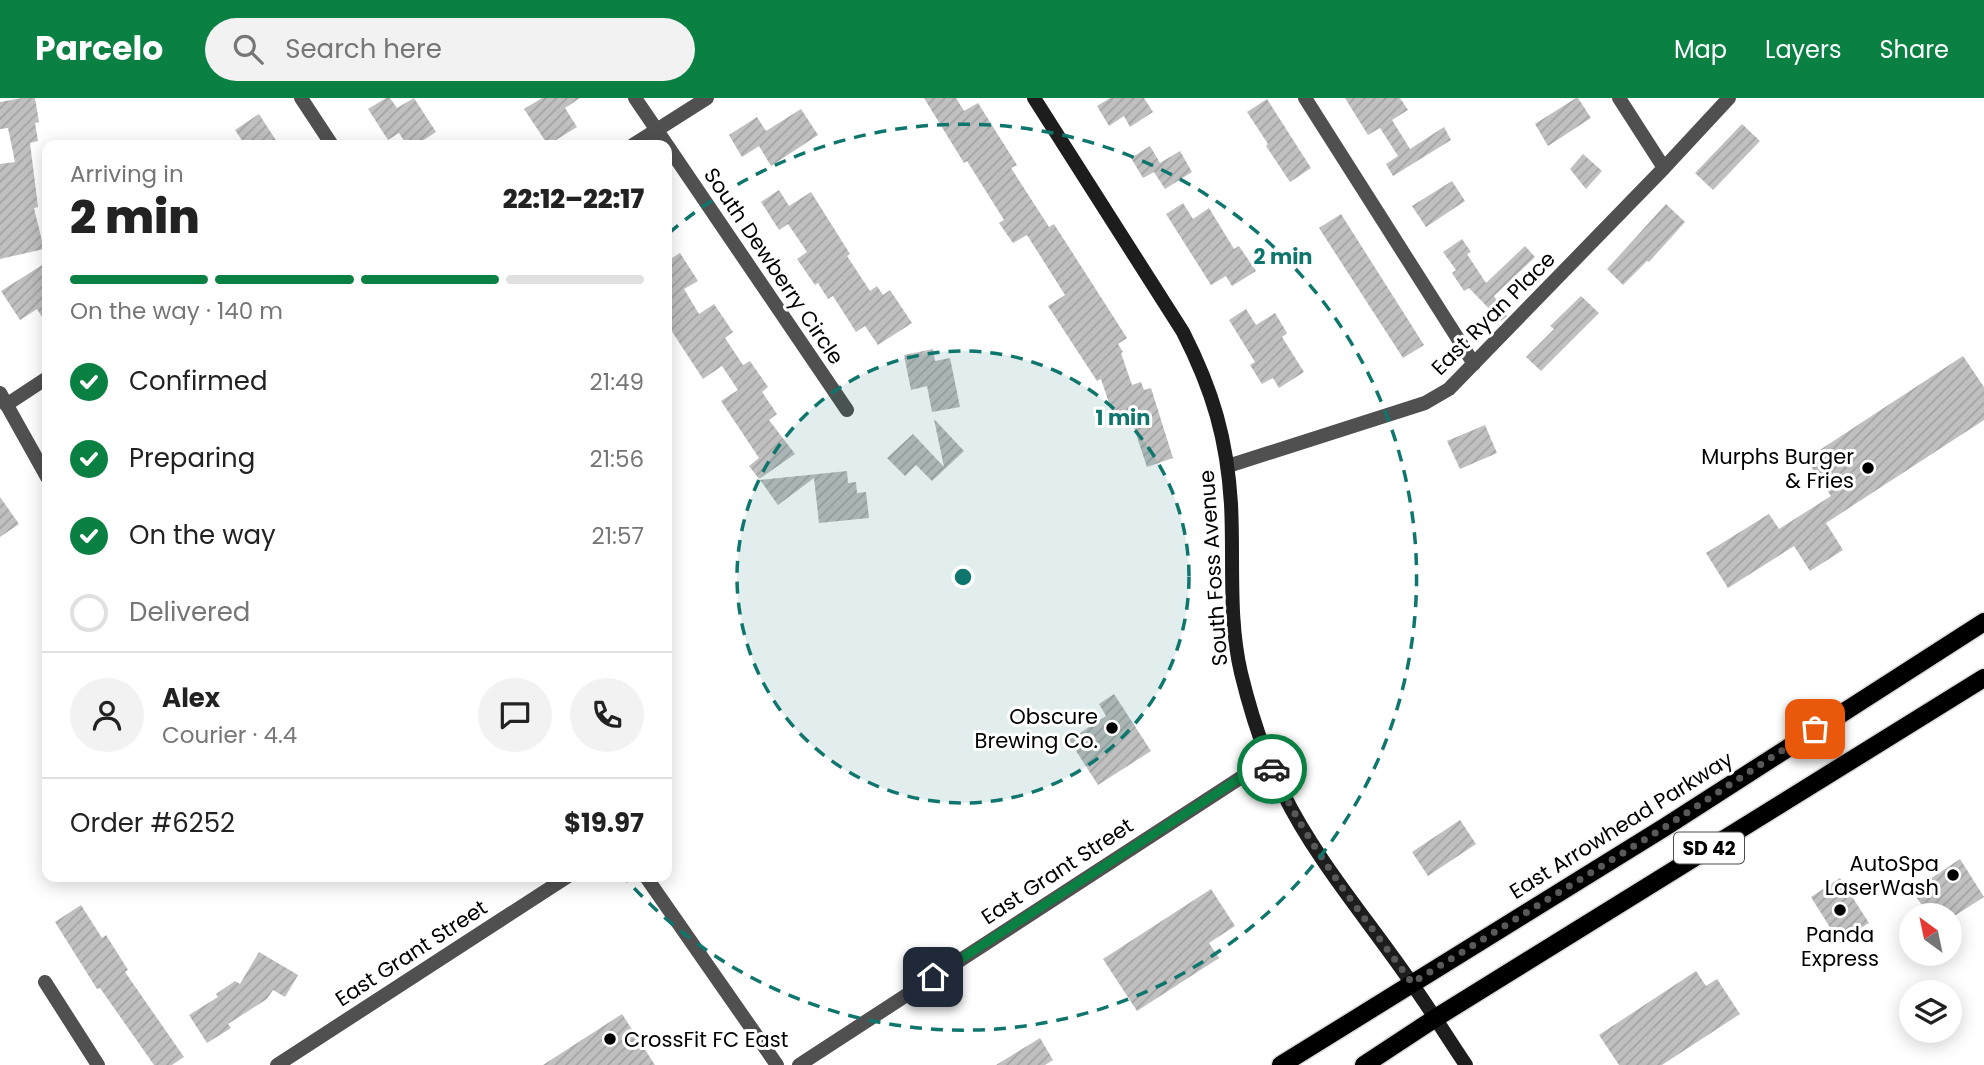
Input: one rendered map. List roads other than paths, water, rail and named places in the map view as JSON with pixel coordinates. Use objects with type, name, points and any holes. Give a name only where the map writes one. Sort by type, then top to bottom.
[{"type":"main road","name":"East Arrowhead Parkway","points":[[1281,1065],[1665,827],[1984,622]]},
{"type":"main road","name":"SD 42","points":[[1364,1065],[1984,678]]},
{"type":"street","points":[[301,98],[329,140]]},
{"type":"street","name":"South Dewberry Circle","points":[[635,98],[663,140]]},
{"type":"street","points":[[640,140],[707,98]]},
{"type":"street","name":"South Foss Avenue","points":[[1034,98],[1183,332],[1213,398],[1228,466],[1232,608],[1240,671],[1268,760],[1298,821],[1466,1065]]},
{"type":"street","points":[[1305,98],[1474,364]]},
{"type":"street","points":[[1619,98],[1664,169]]},
{"type":"street","name":"East Ryan Place","points":[[1228,466],[1425,403],[1449,389],[1664,169],[1729,98]]},
{"type":"street","name":"South Dewberry Circle","points":[[672,153],[847,410]]},
{"type":"street","points":[[42,380],[3,398],[42,468]]},
{"type":"street","name":"East Grant Street","points":[[799,1065],[1268,760]]},
{"type":"street","name":"East Grant Street","points":[[277,1065],[559,882]]},
{"type":"street","points":[[649,882],[776,1065]]},
{"type":"street","points":[[46,982],[98,1065]]},
{"type":"place","name":"Murphs Burger & Fries","points":[[1868,468]]},
{"type":"place","name":"Obscure Brewing Co.","points":[[1112,728]]},
{"type":"place","name":"AutoSpa LaserWash","points":[[1953,875]]},
{"type":"place","name":"Panda Express","points":[[1840,910]]},
{"type":"place","name":"CrossFit FC East","points":[[610,1039]]}]
